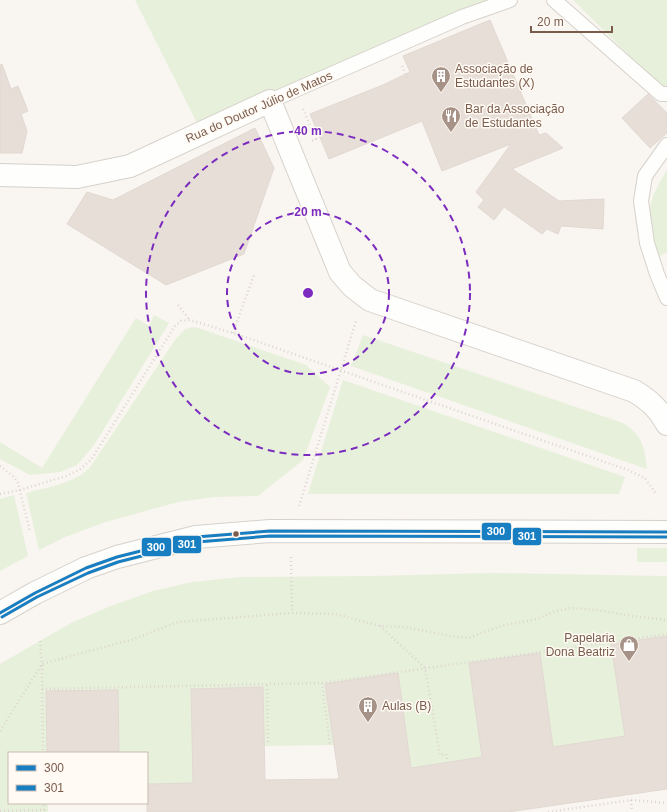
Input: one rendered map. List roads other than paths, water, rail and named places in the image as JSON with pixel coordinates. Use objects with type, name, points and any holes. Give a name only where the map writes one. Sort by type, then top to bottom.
[{"type":"street","points":[[270,101],[340,272],[352,286],[370,300],[634,391],[652,404],[661,413],[667,424]]},
{"type":"street","name":"Rua do Doutor Júlio de Matos","points":[[0,175],[77,177],[130,166],[270,101]]},
{"type":"street","points":[[0,613],[35,593],[86,568],[117,557],[196,537],[270,531],[667,532]]},
{"type":"lane","name":"Rua do Doutor Júlio de Matos","points":[[270,101],[462,16],[510,0]]},
{"type":"lane","points":[[554,0],[661,94],[667,94]]},
{"type":"lane","points":[[667,145],[645,176],[641,201],[647,243],[667,298]]},
{"type":"place","name":"Associação de Estudantes (X)","points":[[441,93]]},
{"type":"place","name":"Bar da Associação de Estudantes","points":[[451,133]]},
{"type":"place","name":"Papelaria Dona Beatriz","points":[[629,662]]},
{"type":"place","name":"Aulas (B)","points":[[368,723]]}]
